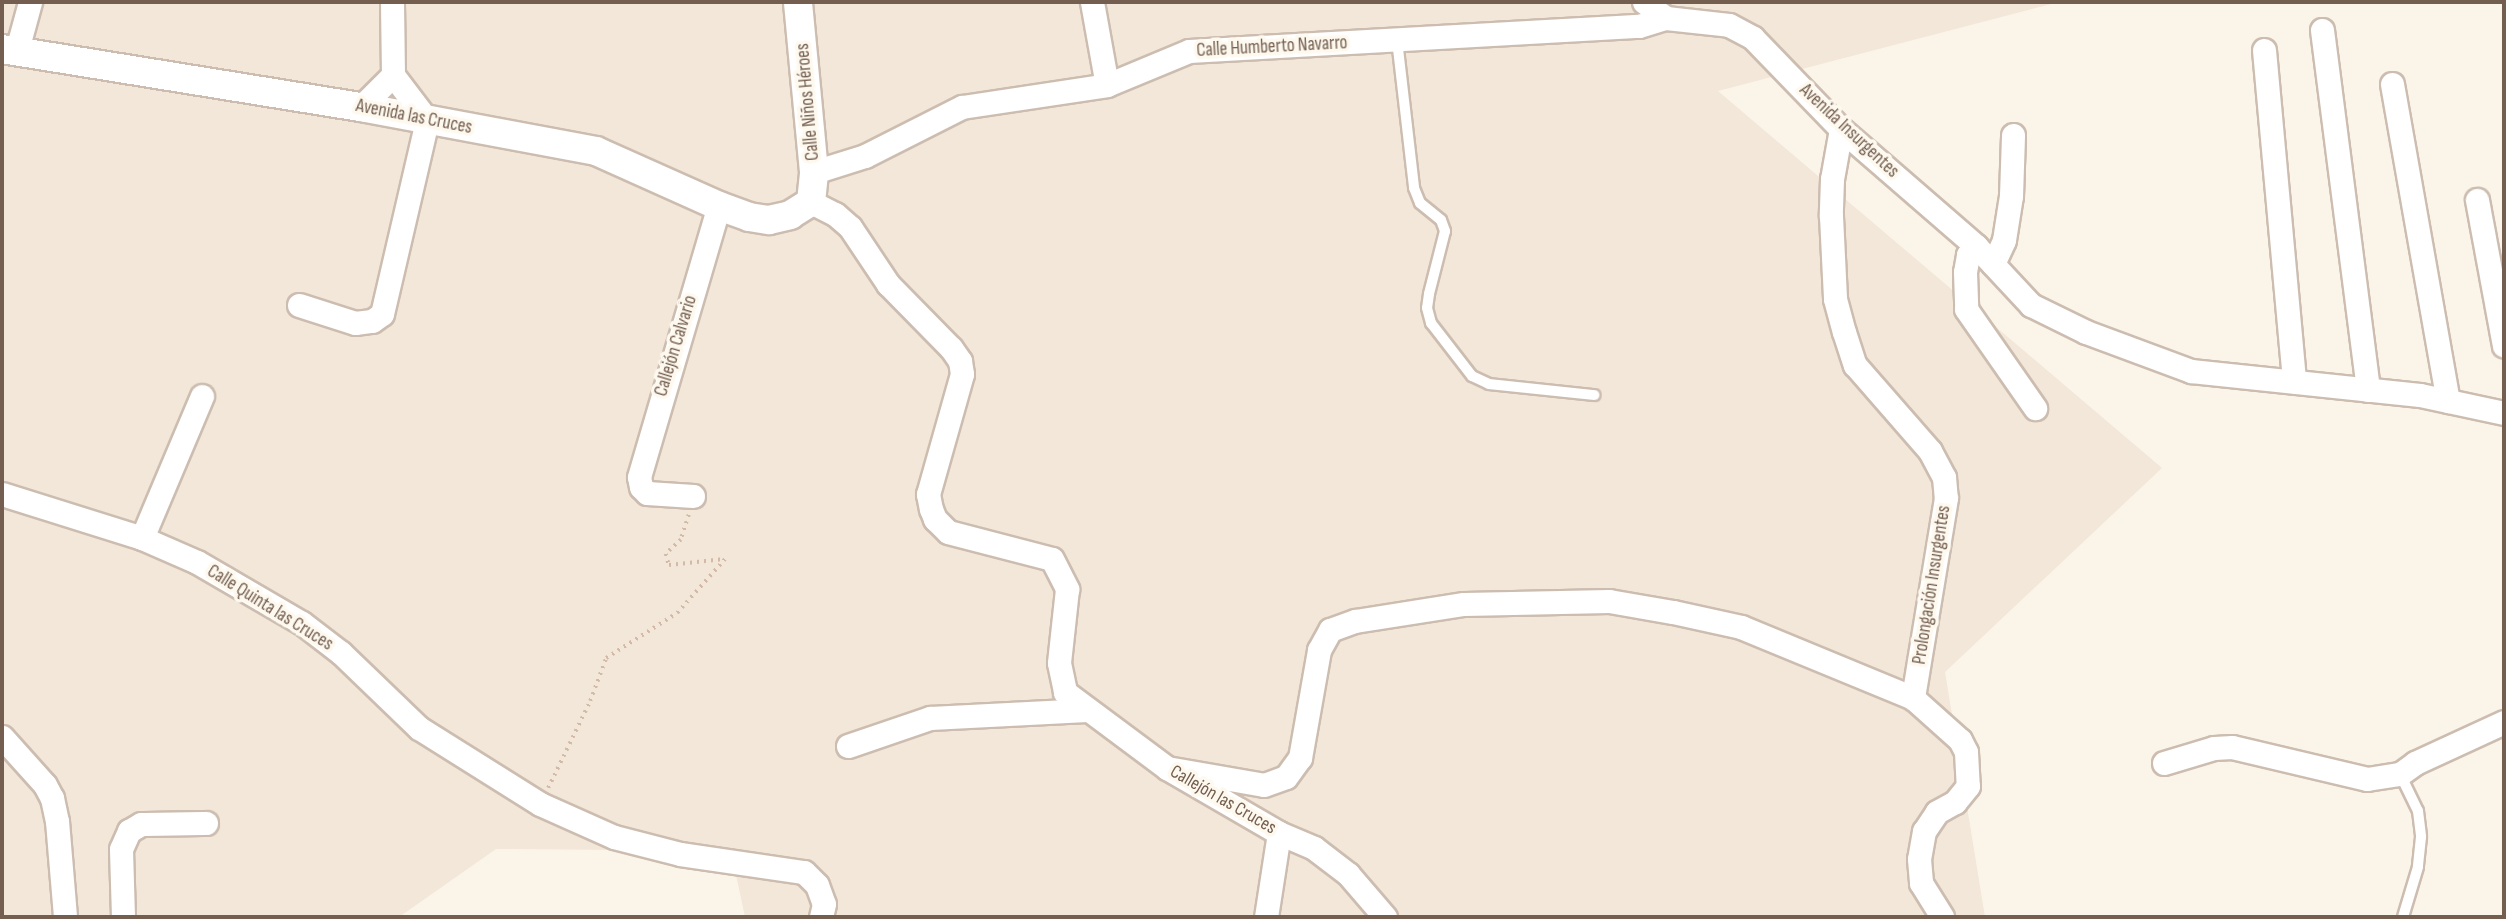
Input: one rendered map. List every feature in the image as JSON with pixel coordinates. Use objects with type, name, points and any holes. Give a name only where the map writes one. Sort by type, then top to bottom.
[{"type":"street","points":[[9,49],[30,2]]},
{"type":"street","points":[[299,305],[355,323],[372,321],[382,314],[427,120],[393,75],[392,2]]},
{"type":"street","name":"Calle Niños Héroes","points":[[799,2],[814,172],[811,202]]},
{"type":"street","points":[[1092,2],[1107,85]]},
{"type":"street","name":"Avenida Insurgentes","points":[[1644,2],[1667,18],[1729,25],[1753,38],[1842,129],[1976,246],[2031,305],[2086,332],[2191,371],[2294,382]]},
{"type":"street","name":"Calle Humberto Navarro","points":[[814,172],[865,156],[962,107],[1107,85],[1189,51],[1639,26],[1667,18]]},
{"type":"street","points":[[2322,30],[2368,390]]},
{"type":"street","name":"Avenida las Cruces","points":[[9,49],[361,107],[596,151],[749,218],[769,220],[790,215],[811,202]]},
{"type":"street","points":[[2264,50],[2294,382],[2448,401],[2504,413]]},
{"type":"street","points":[[361,107],[393,75]]},
{"type":"street","points":[[2392,83],[2448,401]]},
{"type":"street","name":"Prolongación Insurgentes","points":[[1842,129],[1832,179],[1831,216],[1835,299],[1844,332],[1855,365],[1930,451],[1944,477],[1946,498],[1913,698]]},
{"type":"street","points":[[1993,264],[2004,240],[2011,195],[2013,135]]},
{"type":"street","points":[[2477,200],[2504,346]]},
{"type":"street","name":"Callejón las Cruces","points":[[811,202],[835,214],[850,227],[888,284],[951,348],[960,361],[962,374],[928,494],[931,509],[935,519],[947,532],[1052,559],[1067,589],[1059,663],[1060,681],[1065,692],[1167,768],[1279,833],[1314,848],[1348,874],[1385,917]]},
{"type":"street","name":"Callejón Calvario","points":[[693,496],[647,493],[641,487],[641,464],[719,206]]},
{"type":"street","points":[[1976,246],[1968,256],[1965,272],[1966,309],[2035,408]]},
{"type":"street","points":[[142,538],[202,396]]},
{"type":"street","name":"Calle Quinta las Cruces","points":[[2,494],[142,538],[197,562],[302,623],[341,653],[419,728],[540,804],[614,837],[680,853],[804,872],[817,885],[824,904],[821,917]]},
{"type":"street","points":[[1167,768],[1264,785],[1286,777],[1300,758],[1319,650],[1330,630],[1354,621],[1464,604],[1609,601],[1673,612],[1741,627],[1913,698],[1961,740],[1968,768],[1968,786],[1955,803],[1937,812],[1924,831],[1920,845],[1921,883],[1942,917]]},
{"type":"street","points":[[848,746],[930,718],[1087,710]]},
{"type":"street","points":[[2164,763],[2214,748],[2232,747],[2367,779],[2400,774],[2415,763],[2504,722]]},
{"type":"street","points":[[2,737],[45,785],[52,798],[57,821],[65,917]]},
{"type":"street","points":[[124,917],[121,849],[129,831],[141,824],[206,823]]},
{"type":"street","points":[[1266,917],[1279,833]]},
{"type":"lane","points":[[1397,40],[1414,188],[1420,203],[1441,220],[1445,231],[1429,294],[1427,308],[1431,323],[1472,376],[1489,384],[1594,395]]},
{"type":"lane","points":[[2400,774],[2418,811],[2421,837],[2418,867],[2403,917]]},
{"type":"path","points":[[540,804],[590,701],[606,657],[677,613],[726,559],[669,565],[666,560],[666,554],[681,540],[694,502],[693,496]]},
{"type":"shaded area","points":[[2,2],[2059,2],[1718,91],[2162,468],[1945,672],[1985,917],[745,917],[731,851],[496,849],[399,917],[2,917]]}]
